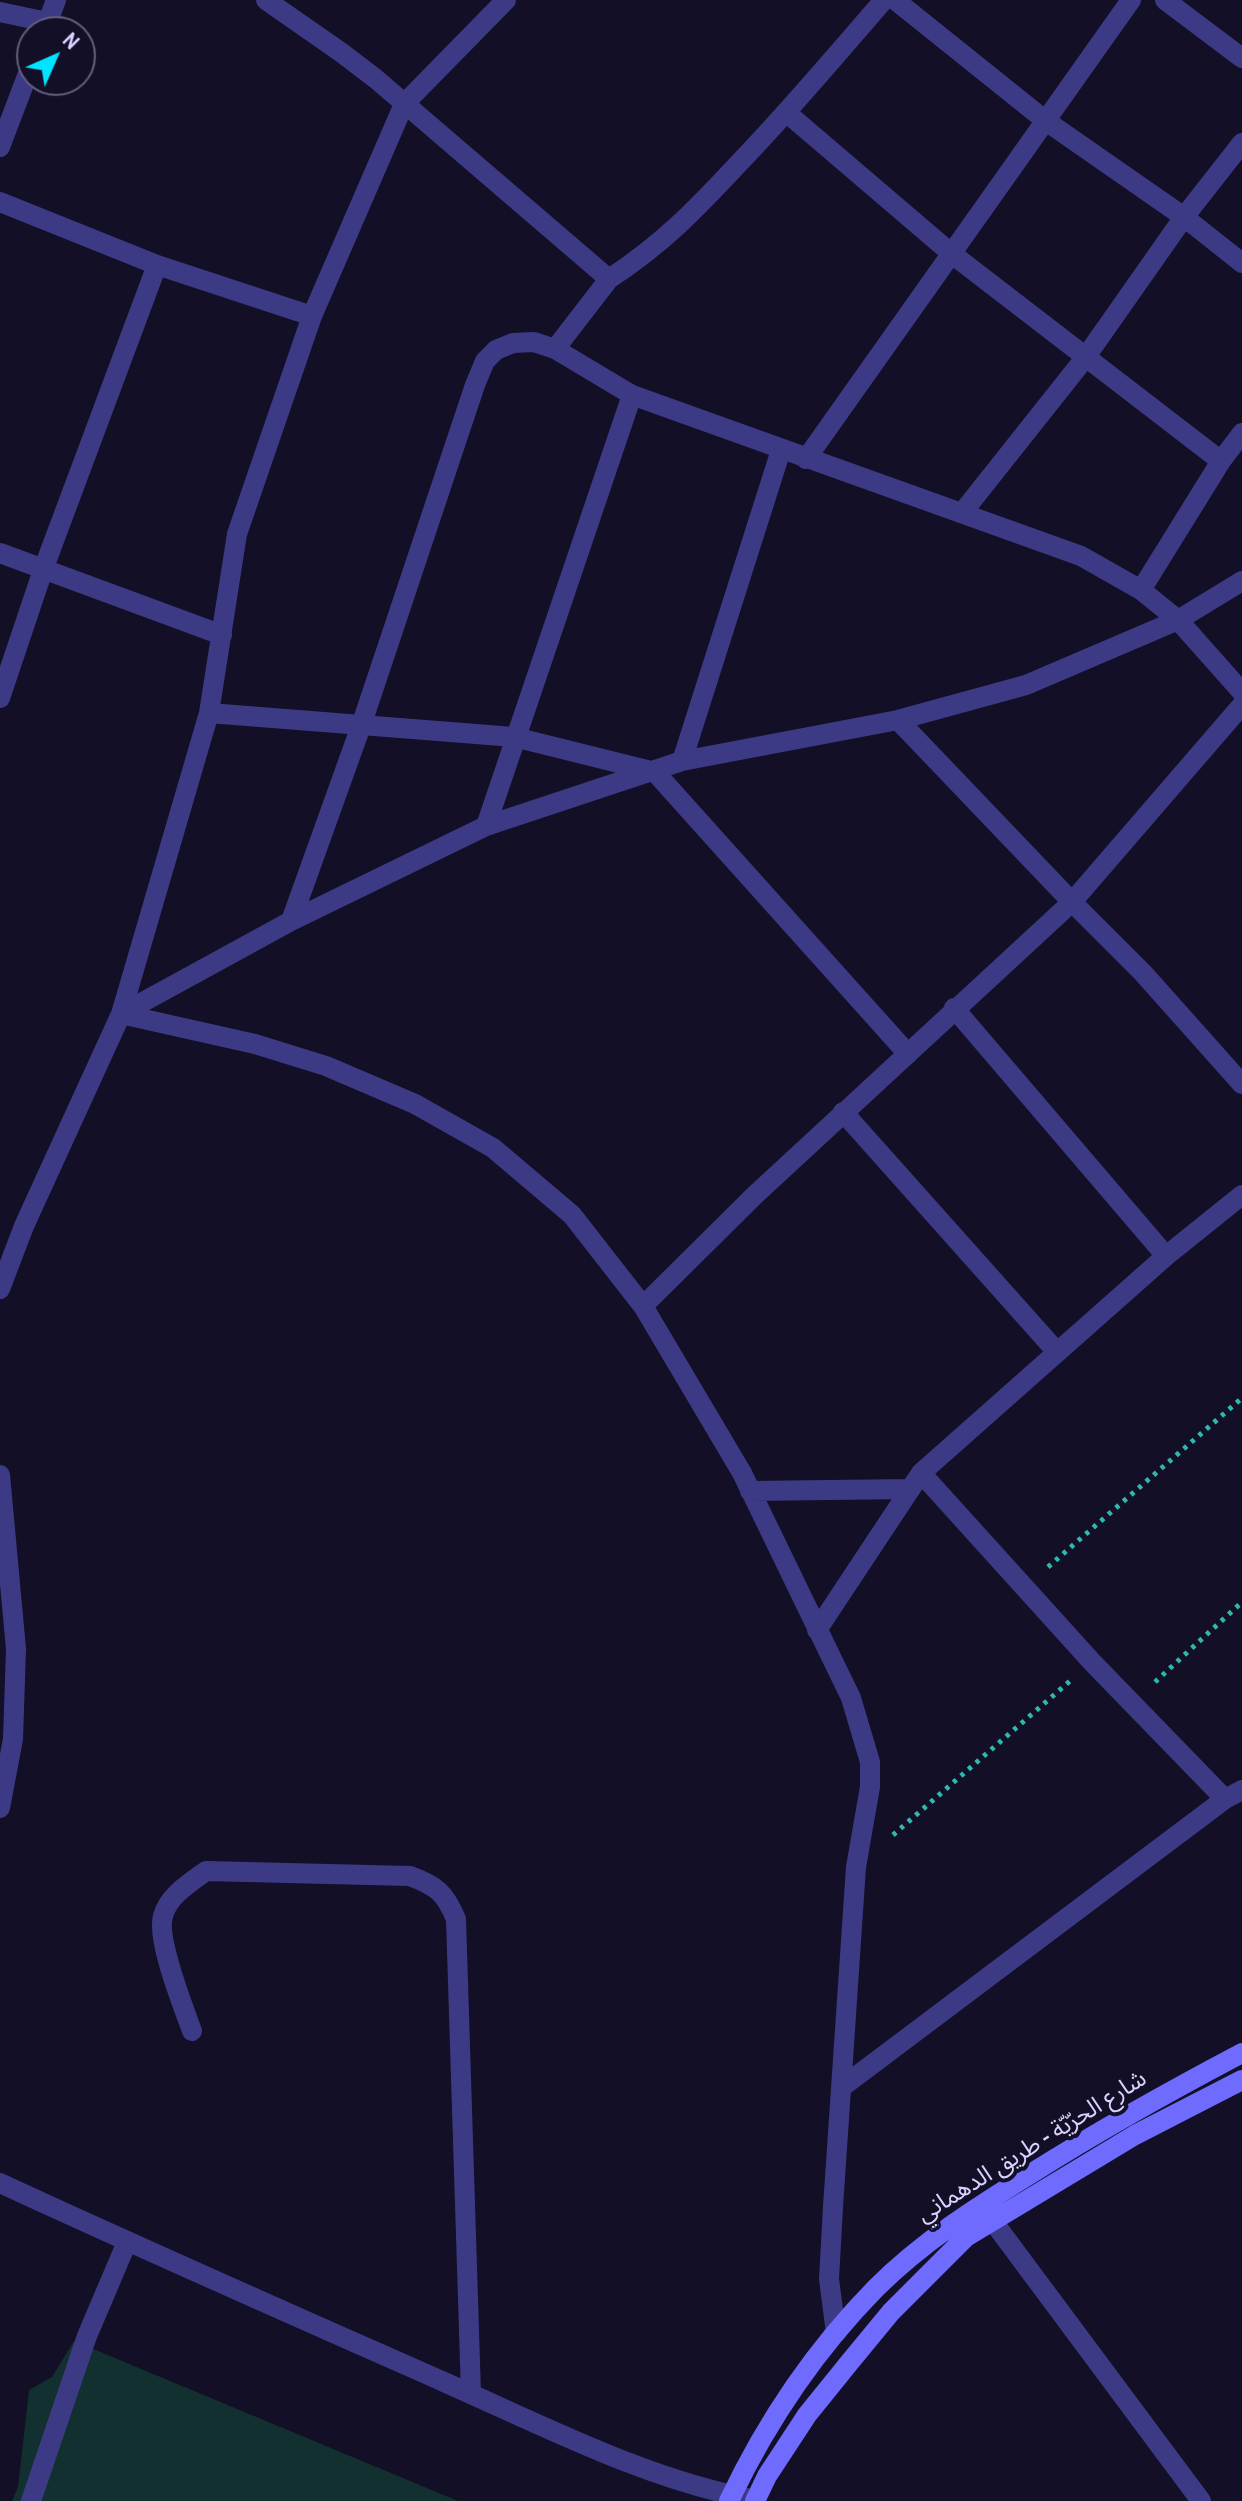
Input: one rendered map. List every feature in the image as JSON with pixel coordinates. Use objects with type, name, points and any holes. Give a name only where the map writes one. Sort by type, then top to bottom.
[{"type":"main road","name":"شارع الحرّيّة - طريق الدهماني","points":[[730,2498],[785,2398],[836,2333],[876,2288],[906,2261],[981,2205],[1117,2120],[1242,2053]]},
{"type":"main road","name":"شارع الحرّيّة - طريق الدهماني","points":[[756,2501],[767,2476],[807,2415],[891,2312],[966,2237],[996,2222],[1135,2135],[1242,2080]]},
{"type":"street","points":[[266,0],[342,53],[609,279]]},
{"type":"street","points":[[0,1289],[24,1226],[121,1014],[209,713],[237,534],[312,316],[404,104],[506,0]]},
{"type":"street","points":[[555,349],[609,279],[648,254],[682,224],[787,113],[884,0]]},
{"type":"street","points":[[895,0],[1046,121],[1184,217],[1242,263]]},
{"type":"street","points":[[806,459],[1131,0]]},
{"type":"street","points":[[1165,0],[1242,58]]},
{"type":"street","points":[[0,147],[19,96]]},
{"type":"street","points":[[787,113],[952,254],[1221,461]]},
{"type":"street","points":[[962,513],[1085,358],[1184,217],[1242,143]]},
{"type":"street","points":[[0,202],[157,265],[312,316]]},
{"type":"street","points":[[0,698],[43,570],[157,265]]},
{"type":"street","points":[[291,921],[485,361],[496,350],[513,343],[534,342],[555,349],[632,395],[1081,556],[1141,590],[1178,620],[1242,692]]},
{"type":"street","points":[[486,826],[632,395]]},
{"type":"street","points":[[1141,590],[1221,461],[1242,433]]},
{"type":"street","points":[[682,761],[781,450]]},
{"type":"street","points":[[0,553],[222,635]]},
{"type":"street","points":[[121,1014],[291,921],[486,826],[682,761],[898,720],[1026,685],[1178,620],[1242,581]]},
{"type":"street","points":[[643,1306],[843,1112],[1072,902],[1242,705]]},
{"type":"street","points":[[209,713],[514,737],[655,772],[908,1054]]},
{"type":"street","points":[[898,720],[1143,973],[1242,1084]]},
{"type":"street","points":[[954,1008],[1166,1256]]},
{"type":"street","points":[[121,1014],[255,1044],[326,1066],[415,1104],[493,1148],[572,1215],[643,1306],[750,1491],[851,1698],[870,1762],[870,1787],[856,1867],[829,2279],[836,2333]]},
{"type":"street","points":[[843,1112],[1057,1352]]},
{"type":"street","points":[[817,1630],[916,1481],[1166,1256],[1242,1195]]},
{"type":"street","points":[[0,1475],[4,1548],[16,1649],[0,1808]]},
{"type":"street","points":[[750,1491],[916,1481],[1026,1587],[1092,1662],[1234,1794],[842,2087]]},
{"type":"street","points":[[192,2031],[167,1959],[162,1916],[179,1891],[206,1871],[410,1876],[430,1884],[447,1898],[456,1919],[471,2394]]},
{"type":"street","points":[[0,2183],[613,2456],[730,2498],[756,2501]]},
{"type":"street","points":[[981,2205],[1201,2501]]},
{"type":"street","points":[[31,2501],[87,2336],[127,2242]]},
{"type":"path","points":[[1026,1587],[1242,1398]]},
{"type":"path","points":[[1133,1702],[1242,1602]]},
{"type":"path","points":[[856,1867],[1092,1662]]},
{"type":"green space","points":[[74,2341],[458,2501],[12,2501],[18,2487],[29,2390],[52,2377]]}]
